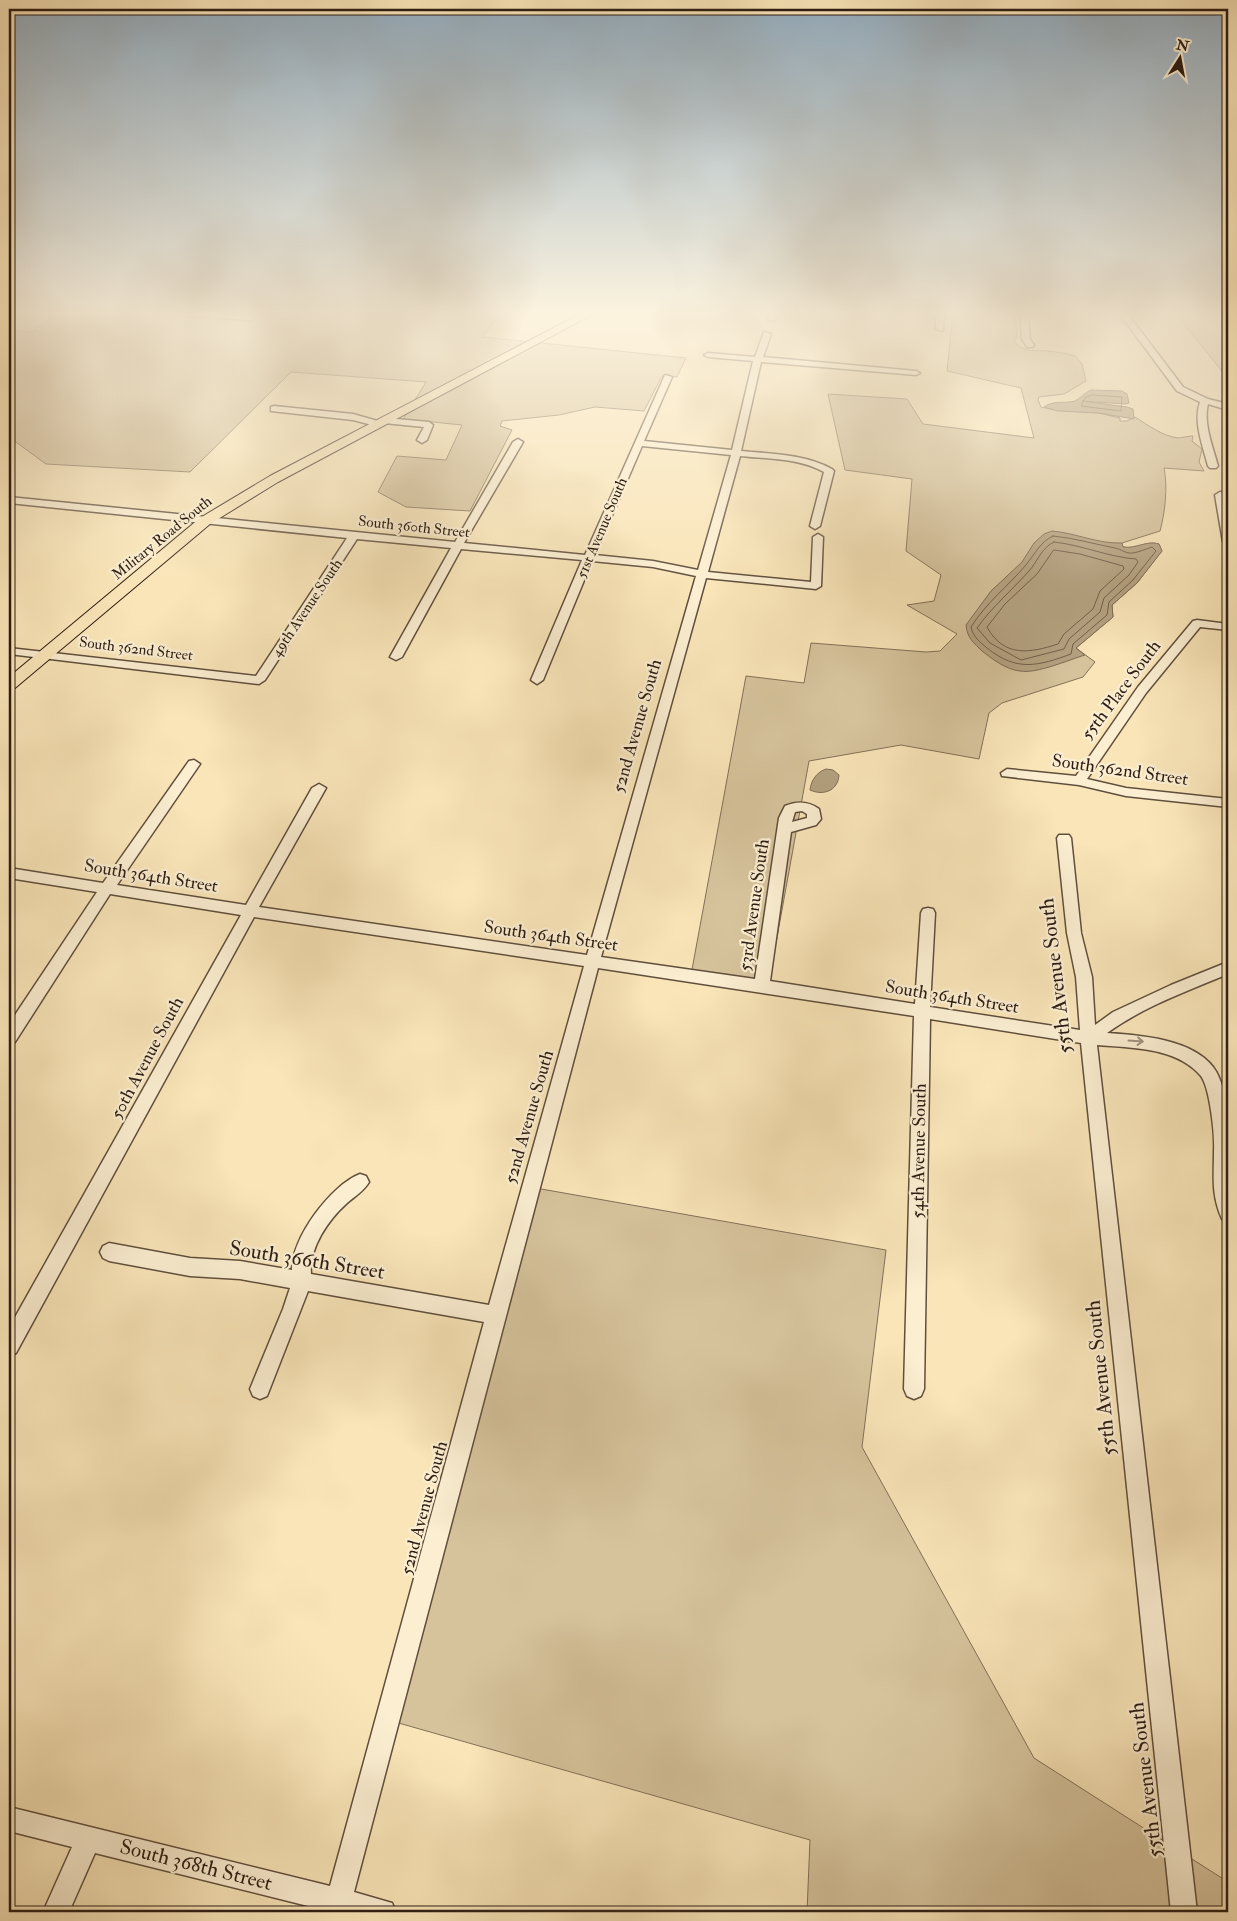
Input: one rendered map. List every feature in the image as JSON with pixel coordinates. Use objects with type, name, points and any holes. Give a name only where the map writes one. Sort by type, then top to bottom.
[{"type":"main road","name":"Military Road South","points":[[9,685],[205,521],[274,479],[420,403]]},
{"type":"street","name":"51st Avenue South","points":[[537,680],[657,403]]},
{"type":"street","name":"52nd Avenue South","points":[[338,1906],[517,1236],[736,452],[748,403]]},
{"type":"street","points":[[1204,403],[1202,407],[1203,420],[1213,466]]},
{"type":"street","points":[[1211,403],[1228,407]]},
{"type":"street","points":[[274,409],[383,422],[428,425],[422,440]]},
{"type":"street","points":[[396,657],[486,495],[518,442]]},
{"type":"street","points":[[640,442],[795,459],[816,464],[829,472],[815,526]]},
{"type":"street","points":[[1224,496],[1228,542]]},
{"type":"street","name":"South 360th Street","points":[[9,500],[354,536],[653,564],[701,574],[816,586],[818,537]]},
{"type":"street","name":"49th Avenue South","points":[[259,680],[354,536]]},
{"type":"street","name":"55th Place South","points":[[1079,781],[1142,690],[1197,623],[1228,627]]},
{"type":"street","name":"South 362nd Street","points":[[9,651],[259,680]]},
{"type":"street","points":[[9,1037],[107,888],[194,764]]},
{"type":"street","name":"South 362nd Street","points":[[1007,773],[1079,781],[1126,792],[1228,803]]},
{"type":"street","name":"50th Avenue South","points":[[9,1346],[110,1167],[249,910],[319,788]]},
{"type":"street","name":"53rd Avenue South","points":[[762,986],[784,829]]},
{"type":"street","name":"55th Avenue South","points":[[1064,838],[1074,933],[1084,977],[1088,1038],[1184,1912]]},
{"type":"street","name":"South 364th Street","points":[[9,873],[762,986],[1088,1038]]},
{"type":"street","name":"54th Avenue South","points":[[914,1389],[922,1012],[928,913]]},
{"type":"street","points":[[1088,1038],[1118,1016],[1176,989],[1228,968]]},
{"type":"street","points":[[1088,1038],[1142,1042],[1166,1047],[1194,1060],[1207,1072],[1214,1087],[1218,1105],[1223,1146],[1221,1188],[1228,1213]]},
{"type":"street","points":[[260,1388],[293,1309],[302,1280],[301,1262],[307,1242],[339,1199],[360,1182]]},
{"type":"street","name":"South 366th Street","points":[[109,1252],[182,1266],[240,1270],[302,1280],[496,1315]]},
{"type":"street","name":"South 368th Street","points":[[9,1819],[338,1906],[383,1912]]},
{"type":"street","points":[[56,1912],[88,1839]]},
{"type":"shaded area","points":[[9,403],[260,403],[190,472],[46,464],[9,437]]},
{"type":"shaded area","points":[[413,403],[648,403],[644,411],[595,407],[559,415],[502,421],[500,426],[512,430],[470,511],[406,507],[378,492],[397,456],[446,460],[462,425],[403,419]]},
{"type":"shaded area","points":[[830,403],[909,403],[923,424],[1034,438],[1025,403],[1039,403],[1041,407],[1054,410],[1099,413],[1120,418],[1120,421],[1127,421],[1135,417],[1166,435],[1178,438],[1193,436],[1192,441],[1202,449],[1199,462],[1204,471],[1164,468],[1166,483],[1165,500],[1160,531],[1122,543],[1123,547],[1128,548],[1150,543],[1159,544],[1162,551],[1137,583],[1112,605],[1113,617],[1076,648],[1095,662],[1083,677],[1002,703],[989,713],[979,759],[901,745],[809,761],[768,987],[691,975],[746,676],[804,683],[811,643],[926,652],[940,651],[957,634],[907,605],[934,601],[941,575],[906,551],[912,479],[845,470]]},
{"type":"shaded area","points":[[530,1187],[886,1250],[862,1447],[1034,1758],[1228,1882],[1228,1912],[807,1912],[810,1840],[388,1720]]},
{"type":"water","points":[[1055,403],[1094,403],[1127,407],[1133,409],[1134,419],[1098,413],[1058,411],[1044,407]]},
{"type":"water","points":[[1106,403],[1129,403],[1126,404]]},
{"type":"water","points":[[1052,531],[1104,542],[1122,543],[1123,547],[1155,543],[1159,544],[1162,551],[1137,583],[1112,605],[1113,617],[1076,648],[1085,655],[1035,670],[1010,669],[990,657],[974,643],[969,637],[966,625],[991,591],[1022,562],[1034,543],[1044,534]]},
{"type":"water","points":[[826,769],[833,770],[839,775],[836,785],[825,792],[810,790],[815,777]]}]
